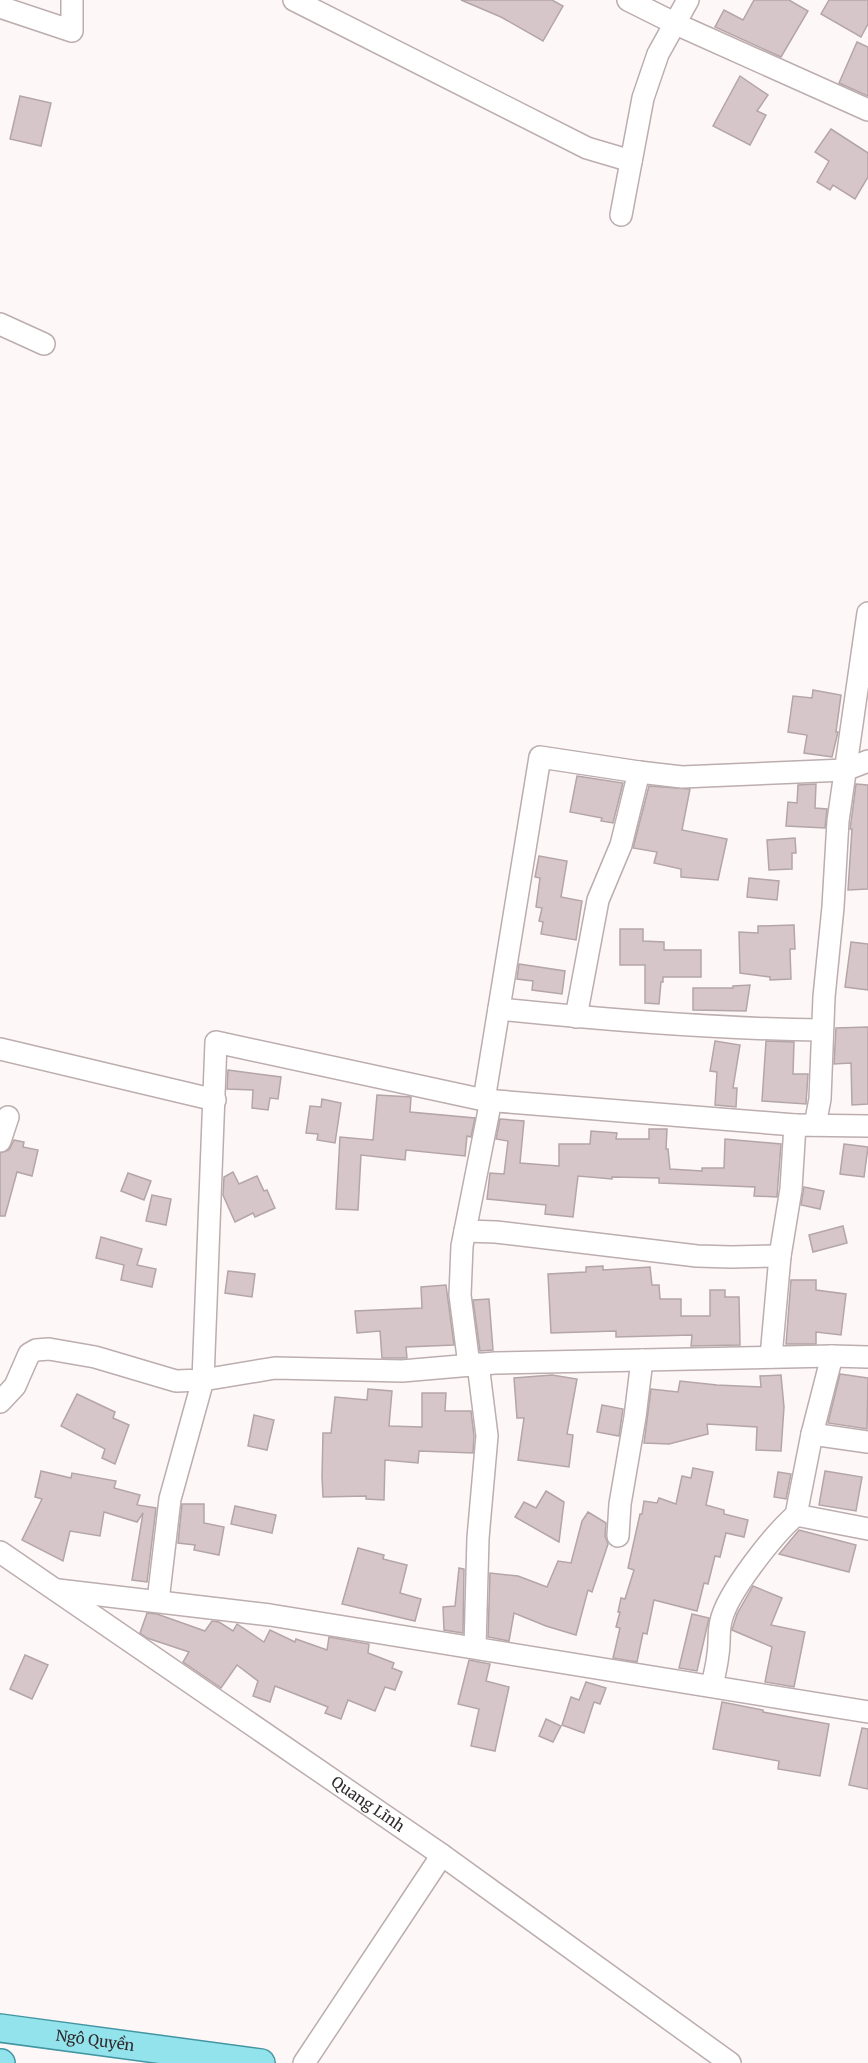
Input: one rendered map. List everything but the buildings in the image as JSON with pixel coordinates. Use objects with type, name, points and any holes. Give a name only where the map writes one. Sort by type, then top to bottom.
[{"type":"main road","name":"Ngô Quyền","points":[[0,2028],[261,2063]]},
{"type":"street","points":[[0,7],[72,31],[72,0]]},
{"type":"street","points":[[294,0],[587,148],[631,161]]},
{"type":"street","points":[[628,0],[676,24],[868,110]]},
{"type":"street","points":[[621,215],[644,98],[654,65],[688,0]]},
{"type":"street","points":[[0,324],[44,344]]},
{"type":"street","points":[[771,1357],[780,1256],[791,1189],[805,1125],[820,1099],[822,1030],[838,821],[868,613]]},
{"type":"street","points":[[475,1647],[478,1538],[488,1436],[460,1296],[462,1246],[488,1100],[499,1009],[540,757],[682,777],[845,770],[868,761]]},
{"type":"street","points":[[576,1017],[598,900],[621,845],[639,772]]},
{"type":"street","points":[[499,1009],[706,1027],[822,1030]]},
{"type":"street","points":[[158,1601],[170,1499],[202,1380],[216,1042],[488,1100],[805,1125],[868,1126]]},
{"type":"street","points":[[0,1049],[215,1100]]},
{"type":"street","points":[[0,1141],[8,1117]]},
{"type":"street","points":[[465,1231],[496,1232],[698,1256],[780,1256]]},
{"type":"street","points":[[0,1402],[15,1386],[29,1354],[36,1350],[49,1349],[95,1357],[176,1382],[275,1368],[402,1371],[473,1365],[771,1357],[868,1357]]},
{"type":"street","points":[[712,1686],[721,1620],[728,1603],[751,1569],[796,1515],[812,1434],[832,1356]]},
{"type":"street","points":[[618,1536],[620,1504],[642,1360]]},
{"type":"street","points":[[812,1434],[868,1442]]},
{"type":"street","points":[[796,1515],[868,1529]]},
{"type":"street","name":"Quang Lĩnh","points":[[0,1552],[442,1855],[730,2063]]},
{"type":"street","points":[[55,1590],[270,1615],[868,1712]]},
{"type":"street","points":[[304,2063],[442,1855]]}]
